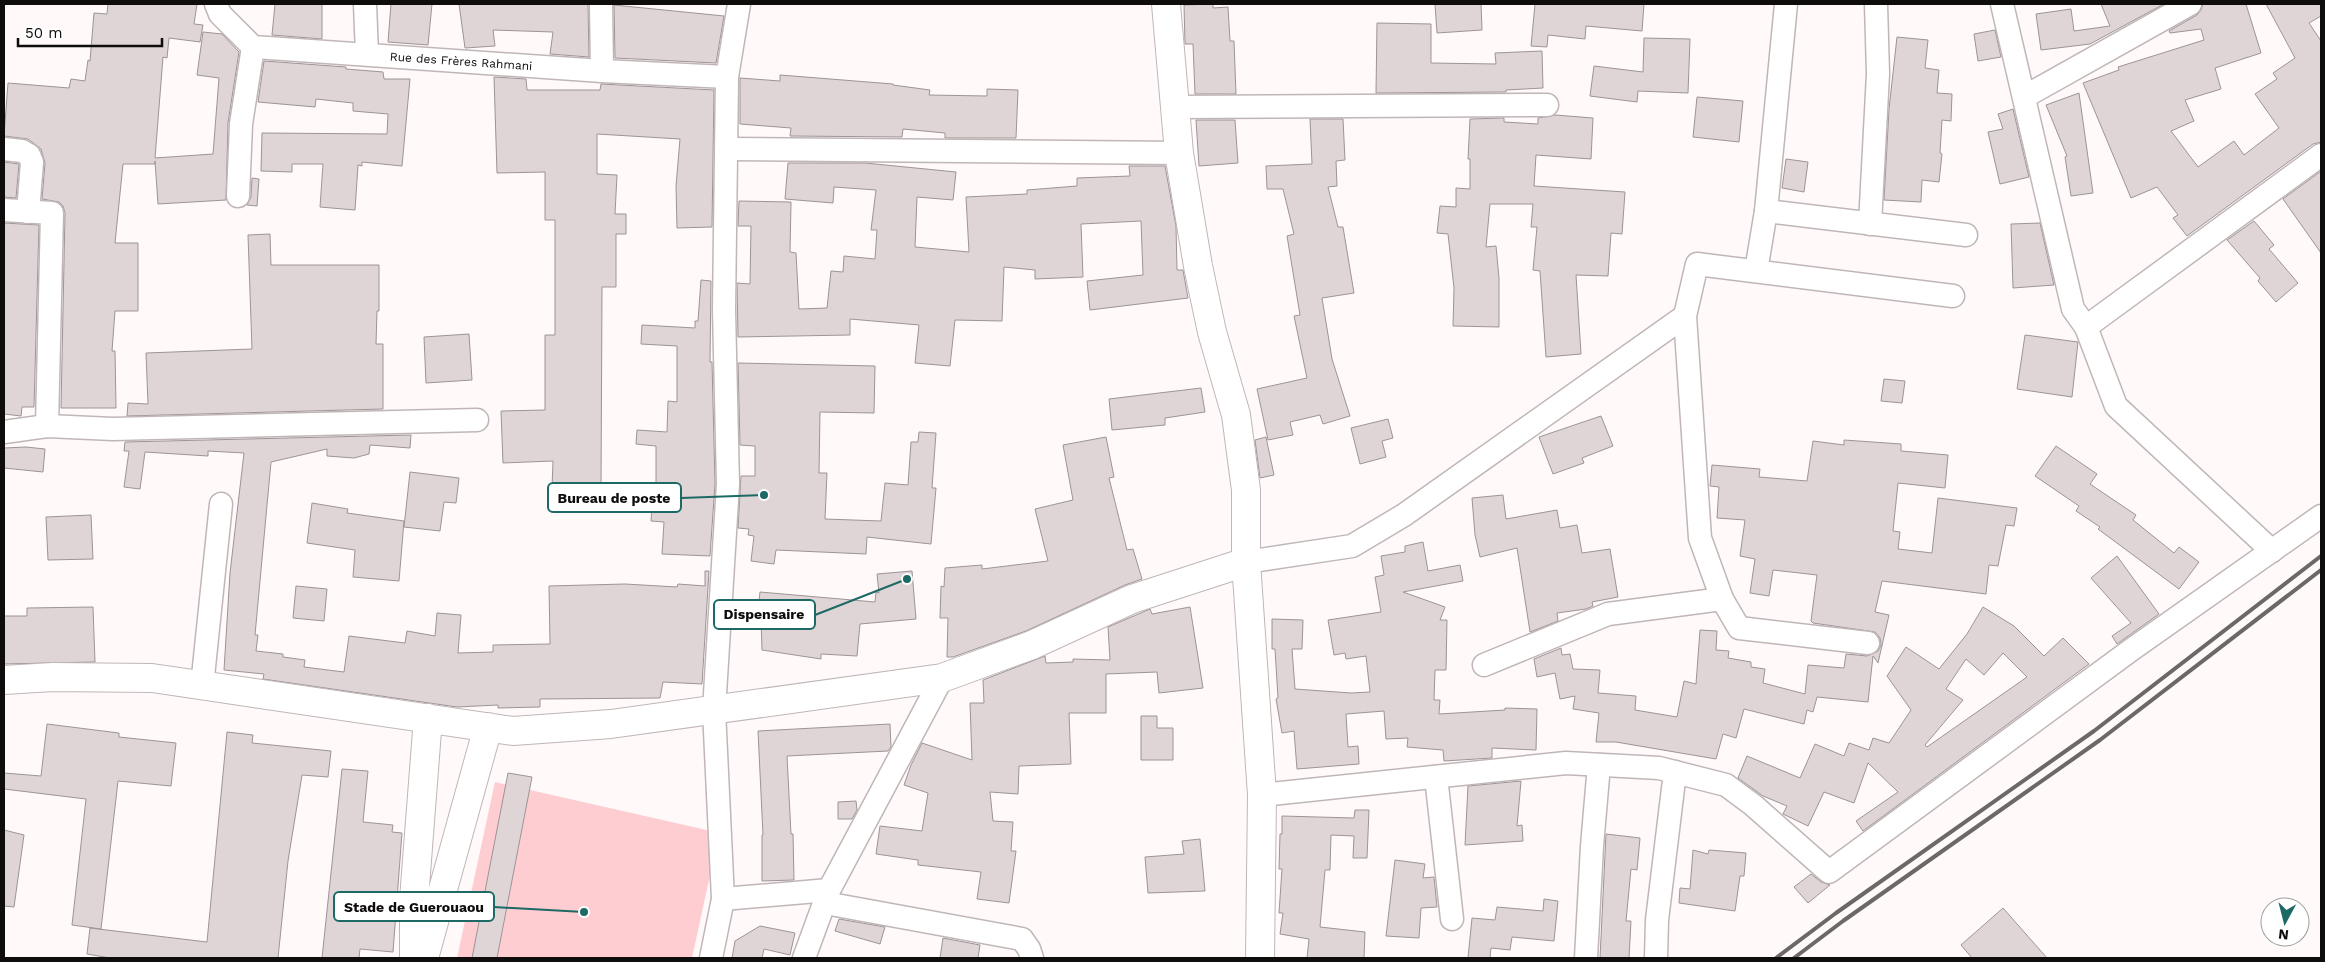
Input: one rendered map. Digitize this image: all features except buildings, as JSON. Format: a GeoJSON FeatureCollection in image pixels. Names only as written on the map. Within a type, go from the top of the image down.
{"type":"FeatureCollection","features":[{"type":"Feature","properties":{"kind":"main road"},"geometry":{"type":"LineString","coordinates":[[1166,4],[1179,152],[1198,266],[1212,332],[1236,415],[1246,490],[1246,562],[1262,795],[1260,958]]}},
{"type":"Feature","properties":{"kind":"main road"},"geometry":{"type":"LineString","coordinates":[[4,680],[53,677],[152,678],[513,731],[582,726],[714,710],[942,678],[1032,645],[1132,599],[1246,562]]}},
{"type":"Feature","properties":{"kind":"main road"},"geometry":{"type":"LineString","coordinates":[[414,958],[414,898],[428,718]]}},
{"type":"Feature","properties":{"kind":"main road"},"geometry":{"type":"LineString","coordinates":[[424,958],[488,727]]}},
{"type":"Feature","properties":{"kind":"street"},"geometry":{"type":"LineString","coordinates":[[216,4],[220,14],[253,46],[241,124],[238,196]]}},
{"type":"Feature","properties":{"kind":"street"},"geometry":{"type":"LineString","coordinates":[[365,4],[367,54]]}},
{"type":"Feature","properties":{"kind":"street"},"geometry":{"type":"LineString","coordinates":[[601,4],[602,71]]}},
{"type":"Feature","properties":{"kind":"street"},"geometry":{"type":"LineString","coordinates":[[711,958],[723,898],[714,710],[728,484],[724,310],[727,78],[738,4]]}},
{"type":"Feature","properties":{"kind":"street"},"geometry":{"type":"LineString","coordinates":[[1756,271],[1766,211],[1786,4]]}},
{"type":"Feature","properties":{"kind":"street"},"geometry":{"type":"LineString","coordinates":[[1870,224],[1878,74],[1876,4]]}},
{"type":"Feature","properties":{"kind":"street"},"geometry":{"type":"LineString","coordinates":[[2002,4],[2073,308],[2086,327],[2116,406],[2272,551]]}},
{"type":"Feature","properties":{"kind":"street"},"geometry":{"type":"LineString","coordinates":[[2024,97],[2190,4]]}},
{"type":"Feature","properties":{"kind":"street","name":"Rue des Frères Rahmani"},"geometry":{"type":"LineString","coordinates":[[253,46],[727,78]]}},
{"type":"Feature","properties":{"kind":"street"},"geometry":{"type":"LineString","coordinates":[[1175,107],[1547,105]]}},
{"type":"Feature","properties":{"kind":"street"},"geometry":{"type":"LineString","coordinates":[[4,149],[22,151],[29,155],[32,162],[28,212]]}},
{"type":"Feature","properties":{"kind":"street"},"geometry":{"type":"LineString","coordinates":[[726,149],[1179,152]]}},
{"type":"Feature","properties":{"kind":"street"},"geometry":{"type":"LineString","coordinates":[[2086,327],[2321,155]]}},
{"type":"Feature","properties":{"kind":"street"},"geometry":{"type":"LineString","coordinates":[[4,210],[52,213],[47,426]]}},
{"type":"Feature","properties":{"kind":"street"},"geometry":{"type":"LineString","coordinates":[[1766,211],[1966,235]]}},
{"type":"Feature","properties":{"kind":"street"},"geometry":{"type":"LineString","coordinates":[[1868,644],[1738,628],[1722,598],[1700,538],[1684,316],[1697,264],[1953,296]]}},
{"type":"Feature","properties":{"kind":"street"},"geometry":{"type":"LineString","coordinates":[[1246,562],[1352,546],[1404,514],[1684,316]]}},
{"type":"Feature","properties":{"kind":"street"},"geometry":{"type":"LineString","coordinates":[[4,432],[47,426],[112,429],[477,420]]}},
{"type":"Feature","properties":{"kind":"street"},"geometry":{"type":"LineString","coordinates":[[202,686],[222,504]]}},
{"type":"Feature","properties":{"kind":"street"},"geometry":{"type":"LineString","coordinates":[[1262,795],[1566,763],[1659,768],[1726,785],[1753,805],[1829,872],[2131,650],[2321,516]]}},
{"type":"Feature","properties":{"kind":"street"},"geometry":{"type":"LineString","coordinates":[[1484,665],[1608,614],[1722,598]]}},
{"type":"Feature","properties":{"kind":"street"},"geometry":{"type":"LineString","coordinates":[[804,958],[827,896],[942,678]]}},
{"type":"Feature","properties":{"kind":"street"},"geometry":{"type":"LineString","coordinates":[[1586,958],[1592,846],[1599,765]]}},
{"type":"Feature","properties":{"kind":"street"},"geometry":{"type":"LineString","coordinates":[[1656,958],[1656,920],[1676,772]]}},
{"type":"Feature","properties":{"kind":"street"},"geometry":{"type":"LineString","coordinates":[[1436,777],[1452,919]]}},
{"type":"Feature","properties":{"kind":"street"},"geometry":{"type":"LineString","coordinates":[[723,898],[827,896],[1022,939],[1029,949],[1032,958]]}},
{"type":"Feature","properties":{"kind":"shaded area"},"geometry":{"type":"Polygon","coordinates":[[[495,782],[711,831],[712,866],[692,958],[457,958],[495,782]]]}},
{"type":"Feature","properties":{"kind":"railway"},"geometry":{"type":"LineString","coordinates":[[1776,958],[1836,913],[2094,731],[2321,556]]}},
{"type":"Feature","properties":{"kind":"railway"},"geometry":{"type":"LineString","coordinates":[[1794,958],[1843,921],[2100,740],[2321,570]]}},
{"type":"Feature","properties":{"kind":"place","name":"Bureau de poste"},"geometry":{"type":"Point","coordinates":[764,495]}},
{"type":"Feature","properties":{"kind":"place","name":"Dispensaire"},"geometry":{"type":"Point","coordinates":[907,579]}},
{"type":"Feature","properties":{"kind":"place","name":"Stade de Guerouaou"},"geometry":{"type":"Point","coordinates":[584,912]}}]}
